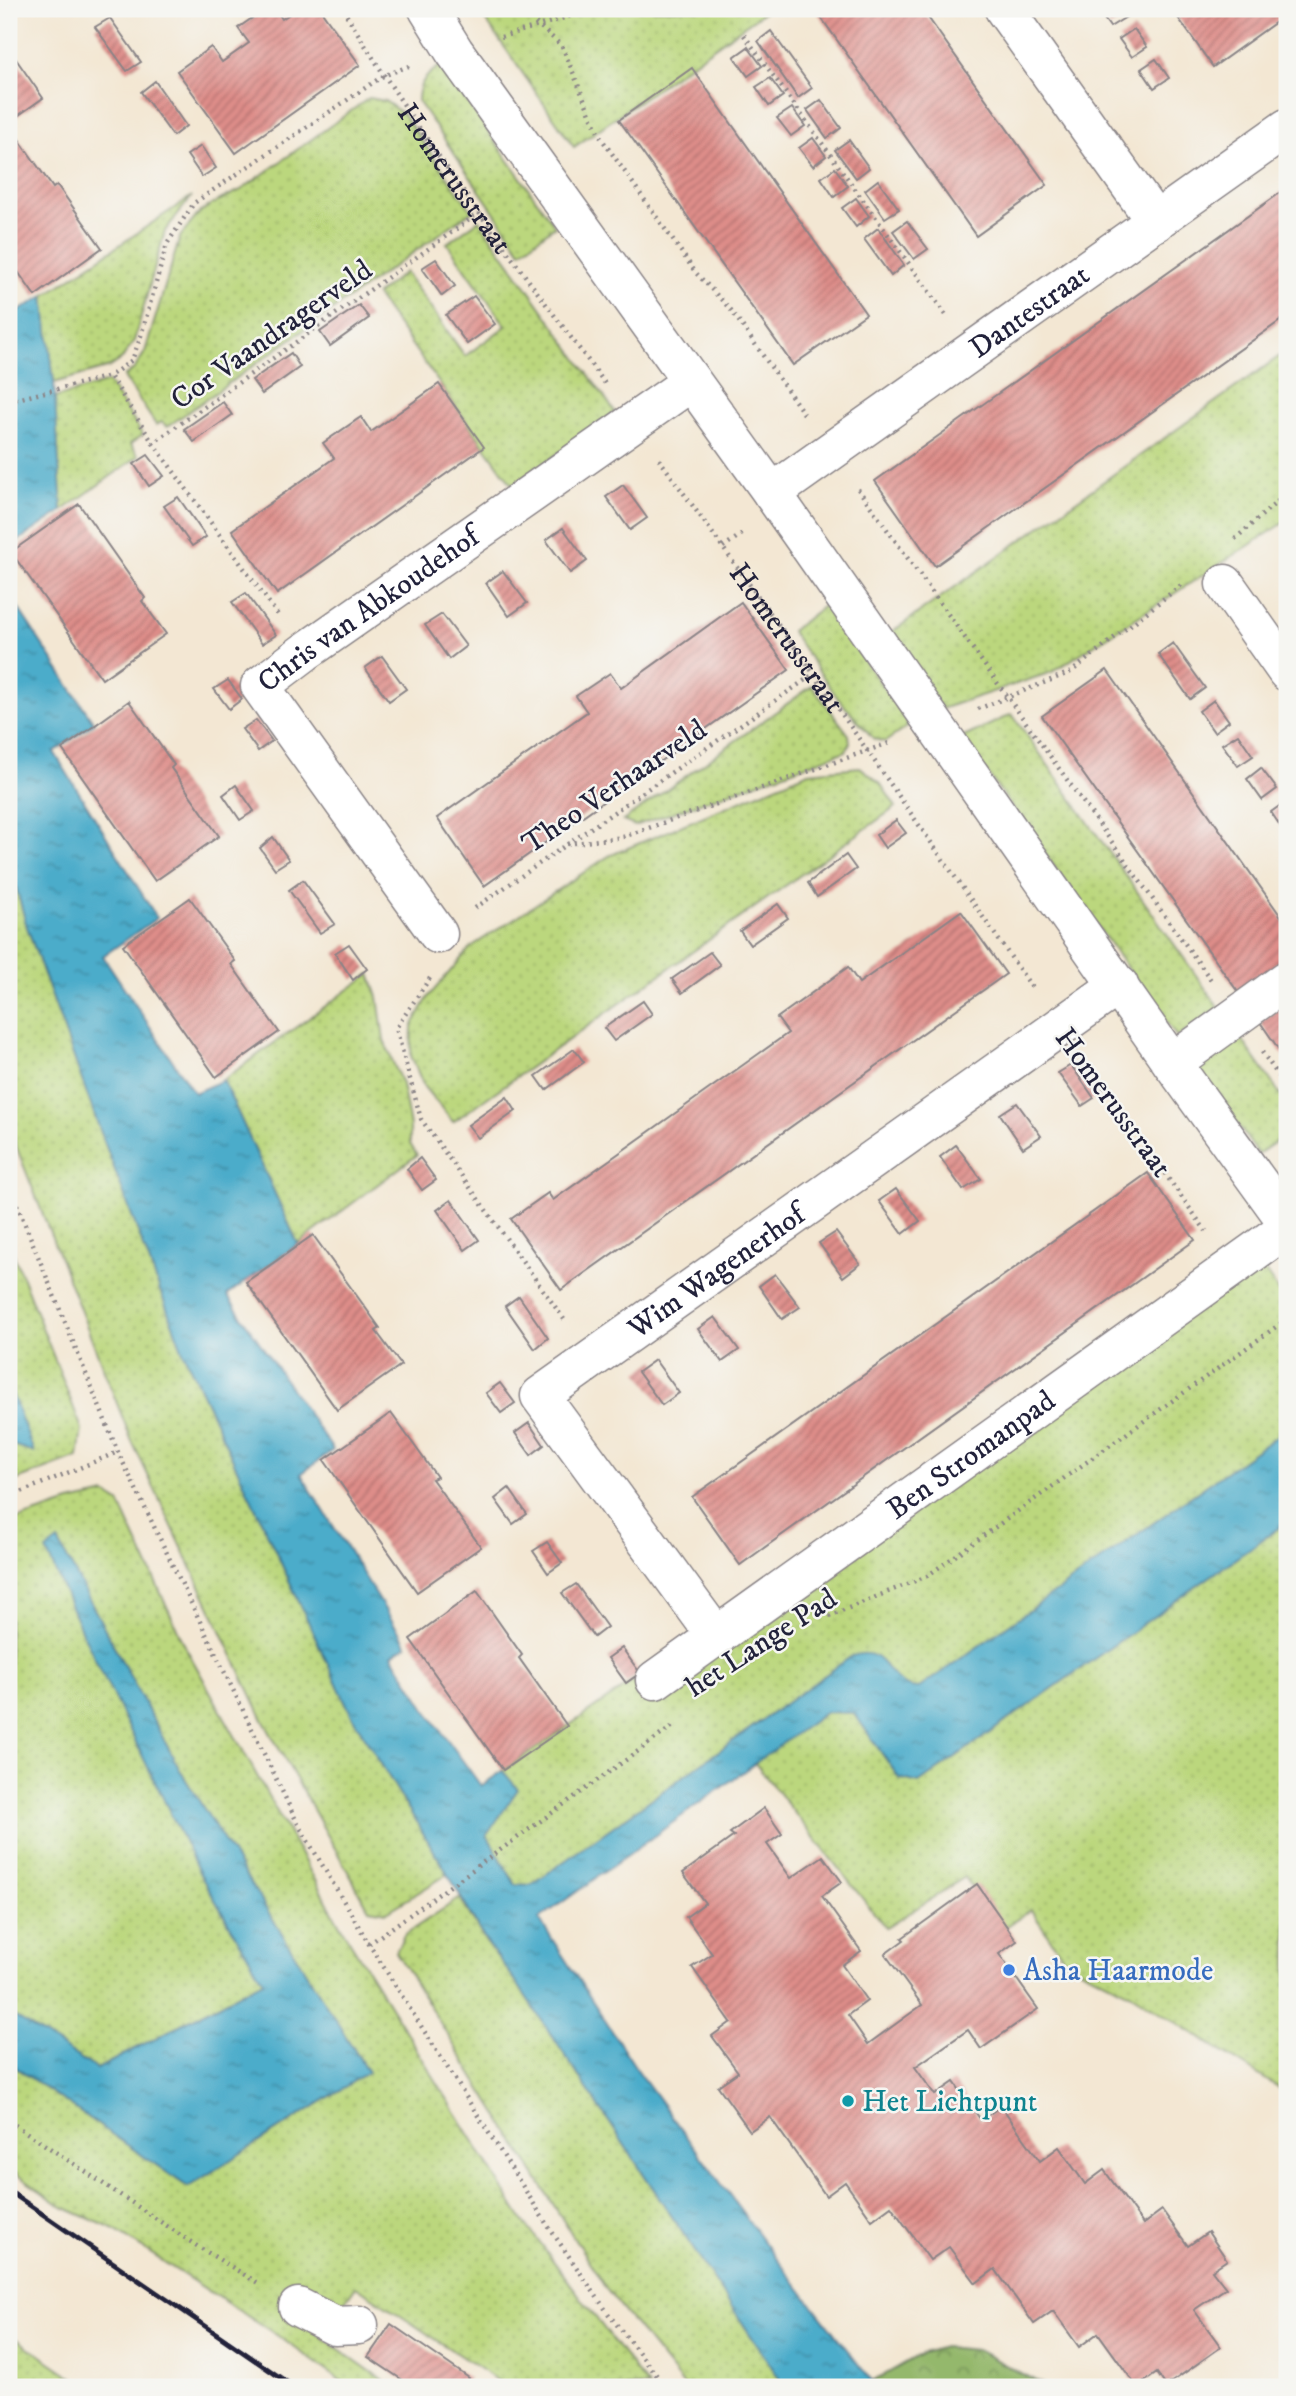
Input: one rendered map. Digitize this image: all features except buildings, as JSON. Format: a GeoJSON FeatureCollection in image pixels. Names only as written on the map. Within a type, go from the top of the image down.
{"type":"FeatureCollection","features":[{"type":"Feature","properties":{"kind":"street"},"geometry":{"type":"LineString","coordinates":[[428,9],[453,51],[772,493],[1172,1063],[1287,1222]]}},
{"type":"Feature","properties":{"kind":"street"},"geometry":{"type":"LineString","coordinates":[[1003,9],[1156,222]]}},
{"type":"Feature","properties":{"kind":"street","name":"Dantestraat"},"geometry":{"type":"LineString","coordinates":[[772,493],[1287,128]]}},
{"type":"Feature","properties":{"kind":"street","name":"Chris van Abkoudehof"},"geometry":{"type":"LineString","coordinates":[[438,934],[260,686],[691,382]]}},
{"type":"Feature","properties":{"kind":"street"},"geometry":{"type":"LineString","coordinates":[[1224,584],[1287,672]]}},
{"type":"Feature","properties":{"kind":"street"},"geometry":{"type":"LineString","coordinates":[[1172,1063],[1287,980]]}},
{"type":"Feature","properties":{"kind":"street","name":"Wim Wagenerhof"},"geometry":{"type":"LineString","coordinates":[[705,1621],[540,1395],[1119,985]]}},
{"type":"Feature","properties":{"kind":"street","name":"Ben Stromanpad"},"geometry":{"type":"LineString","coordinates":[[654,1680],[1287,1228]]}},
{"type":"Feature","properties":{"kind":"street"},"geometry":{"type":"LineString","coordinates":[[298,2307],[335,2326],[359,2325]]}},
{"type":"Feature","properties":{"kind":"path","name":"Homerusstraat"},"geometry":{"type":"LineString","coordinates":[[343,9],[383,76],[479,213],[814,674],[1059,1026],[1232,1268]]}},
{"type":"Feature","properties":{"kind":"path"},"geometry":{"type":"LineString","coordinates":[[520,9],[562,46],[599,135],[696,273],[731,310],[1287,1088]]}},
{"type":"Feature","properties":{"kind":"path","name":"Cor Vaandragerveld"},"geometry":{"type":"LineString","coordinates":[[479,213],[153,443],[110,376],[132,360],[167,244],[194,203],[383,76],[453,51],[578,15],[580,9]]}},
{"type":"Feature","properties":{"kind":"path"},"geometry":{"type":"LineString","coordinates":[[744,35],[973,351]]}},
{"type":"Feature","properties":{"kind":"path"},"geometry":{"type":"LineString","coordinates":[[9,401],[110,376]]}},
{"type":"Feature","properties":{"kind":"path"},"geometry":{"type":"LineString","coordinates":[[153,443],[305,652]]}},
{"type":"Feature","properties":{"kind":"path","name":"Theo Verhaarveld"},"geometry":{"type":"LineString","coordinates":[[438,934],[814,674]]}},
{"type":"Feature","properties":{"kind":"path"},"geometry":{"type":"LineString","coordinates":[[438,934],[441,961],[396,1028],[421,1119],[592,1359]]}},
{"type":"Feature","properties":{"kind":"path"},"geometry":{"type":"LineString","coordinates":[[9,1185],[118,1452],[298,1824],[369,1944],[546,2223],[610,2316],[666,2387]]}},
{"type":"Feature","properties":{"kind":"path","name":"het Lange Pad"},"geometry":{"type":"LineString","coordinates":[[826,1617],[927,1576],[1287,1319]]}},
{"type":"Feature","properties":{"kind":"path"},"geometry":{"type":"LineString","coordinates":[[9,1497],[118,1452]]}},
{"type":"Feature","properties":{"kind":"path","name":"het Lange Pad"},"geometry":{"type":"LineString","coordinates":[[369,1944],[683,1718]]}},
{"type":"Feature","properties":{"kind":"path"},"geometry":{"type":"LineString","coordinates":[[9,2121],[197,2246],[298,2307]]}},
{"type":"Feature","properties":{"kind":"green space"},"geometry":{"type":"Polygon","coordinates":[[[478,9],[768,9],[574,147],[478,9]]]}},
{"type":"Feature","properties":{"kind":"green space"},"geometry":{"type":"Polygon","coordinates":[[[441,65],[555,226],[521,251],[418,101],[424,80],[441,65]]]}},
{"type":"Feature","properties":{"kind":"green space"},"geometry":{"type":"Polygon","coordinates":[[[369,98],[385,101],[403,114],[472,211],[167,427],[162,422],[156,425],[124,377],[135,368],[145,352],[180,237],[200,212],[241,190],[369,98]]]}},
{"type":"Feature","properties":{"kind":"green space"},"geometry":{"type":"Polygon","coordinates":[[[192,196],[165,231],[134,341],[122,359],[110,367],[54,383],[44,296],[192,196]]]}},
{"type":"Feature","properties":{"kind":"green space"},"geometry":{"type":"Polygon","coordinates":[[[479,220],[615,412],[513,486],[376,295],[405,272],[465,356],[506,326],[447,243],[479,220]]]}},
{"type":"Feature","properties":{"kind":"green space"},"geometry":{"type":"Polygon","coordinates":[[[1287,351],[1287,521],[1052,672],[941,709],[889,634],[1287,351]]]}},
{"type":"Feature","properties":{"kind":"green space"},"geometry":{"type":"Polygon","coordinates":[[[108,382],[143,435],[130,444],[139,456],[62,511],[54,398],[108,382]]]}},
{"type":"Feature","properties":{"kind":"green space"},"geometry":{"type":"Polygon","coordinates":[[[825,605],[910,725],[885,742],[874,739],[839,700],[791,631],[825,605]]]}},
{"type":"Feature","properties":{"kind":"green space"},"geometry":{"type":"Polygon","coordinates":[[[812,686],[849,735],[850,743],[846,751],[635,826],[623,821],[812,686]]]}},
{"type":"Feature","properties":{"kind":"green space"},"geometry":{"type":"Polygon","coordinates":[[[1012,714],[1219,1008],[1177,1037],[962,738],[1012,714]]]}},
{"type":"Feature","properties":{"kind":"green space"},"geometry":{"type":"Polygon","coordinates":[[[860,767],[880,783],[896,807],[453,1122],[424,1087],[411,1056],[412,1026],[429,996],[471,947],[609,856],[809,772],[860,767]]]}},
{"type":"Feature","properties":{"kind":"green space"},"geometry":{"type":"Polygon","coordinates":[[[9,861],[27,927],[184,1354],[352,1716],[448,1874],[387,1912],[369,1909],[263,1720],[131,1439],[9,1128],[9,861]]]}},
{"type":"Feature","properties":{"kind":"green space"},"geometry":{"type":"Polygon","coordinates":[[[370,974],[378,997],[384,1040],[402,1084],[410,1126],[410,1144],[417,1155],[298,1244],[223,1080],[370,974]]]}},
{"type":"Feature","properties":{"kind":"green space"},"geometry":{"type":"Polygon","coordinates":[[[1241,1038],[1287,1104],[1287,1134],[1258,1154],[1198,1068],[1241,1038]]]}},
{"type":"Feature","properties":{"kind":"green space"},"geometry":{"type":"Polygon","coordinates":[[[9,1243],[82,1429],[78,1457],[9,1483],[9,1444],[33,1451],[9,1386],[9,1243]]]}},
{"type":"Feature","properties":{"kind":"green space"},"geometry":{"type":"Polygon","coordinates":[[[1262,1267],[1287,1303],[1287,1429],[919,1688],[898,1682],[884,1664],[852,1656],[531,1885],[515,1884],[487,1835],[481,1786],[641,1676],[1262,1267]]]}},
{"type":"Feature","properties":{"kind":"green space"},"geometry":{"type":"Polygon","coordinates":[[[106,1494],[119,1502],[186,1648],[341,1927],[521,2218],[648,2387],[507,2387],[356,2286],[336,2314],[292,2316],[393,2387],[350,2387],[278,2336],[113,2229],[63,2207],[9,2169],[9,2063],[188,2187],[368,2072],[181,1772],[58,1541],[201,1876],[263,1981],[97,2069],[9,2013],[9,1522],[70,1502],[106,1494]]]}},
{"type":"Feature","properties":{"kind":"green space"},"geometry":{"type":"Polygon","coordinates":[[[1287,1522],[1287,2093],[1130,1993],[1066,1962],[1031,1910],[1001,1930],[965,1877],[886,1928],[754,1762],[827,1712],[854,1713],[899,1778],[919,1783],[1287,1522]]]}},
{"type":"Feature","properties":{"kind":"green space"},"geometry":{"type":"Polygon","coordinates":[[[460,1898],[485,1941],[515,1980],[785,2387],[685,2387],[606,2289],[396,1952],[404,1935],[460,1898]]]}},
{"type":"Feature","properties":{"kind":"green space"},"geometry":{"type":"Polygon","coordinates":[[[9,2334],[87,2387],[9,2387],[9,2334]]]}},
{"type":"Feature","properties":{"kind":"green space"},"geometry":{"type":"Polygon","coordinates":[[[943,2347],[977,2350],[1047,2387],[876,2387],[872,2382],[923,2353],[943,2347]]]}},
{"type":"Feature","properties":{"kind":"water"},"geometry":{"type":"Polygon","coordinates":[[[44,296],[54,383],[62,511],[9,547],[9,307],[14,314],[44,296]]]}},
{"type":"Feature","properties":{"kind":"water"},"geometry":{"type":"Polygon","coordinates":[[[9,594],[94,723],[54,752],[157,918],[103,956],[194,1093],[223,1080],[298,1244],[227,1295],[333,1450],[301,1474],[407,1645],[392,1655],[431,1717],[481,1786],[503,1771],[518,1789],[487,1835],[515,1884],[531,1885],[852,1656],[873,1655],[898,1681],[919,1688],[1287,1429],[1287,1522],[919,1783],[899,1778],[854,1713],[826,1712],[539,1919],[636,2068],[773,2254],[876,2387],[785,2387],[515,1980],[485,1940],[352,1716],[184,1354],[27,927],[9,861],[9,594]]]}},
{"type":"Feature","properties":{"kind":"water"},"geometry":{"type":"Polygon","coordinates":[[[9,1386],[34,1452],[9,1444],[9,1386]]]}},
{"type":"Feature","properties":{"kind":"water"},"geometry":{"type":"Polygon","coordinates":[[[58,1541],[181,1772],[368,2072],[188,2187],[9,2063],[9,2013],[97,2069],[263,1981],[201,1876],[82,1632],[46,1550],[58,1541]]]}},
{"type":"Feature","properties":{"kind":"railway"},"geometry":{"type":"LineString","coordinates":[[9,2191],[294,2387]]}},
{"type":"Feature","properties":{"kind":"place","name":"Asha Haarmode"},"geometry":{"type":"Point","coordinates":[1009,1970]}},
{"type":"Feature","properties":{"kind":"place","name":"Het Lichtpunt"},"geometry":{"type":"Point","coordinates":[848,2101]}}]}
